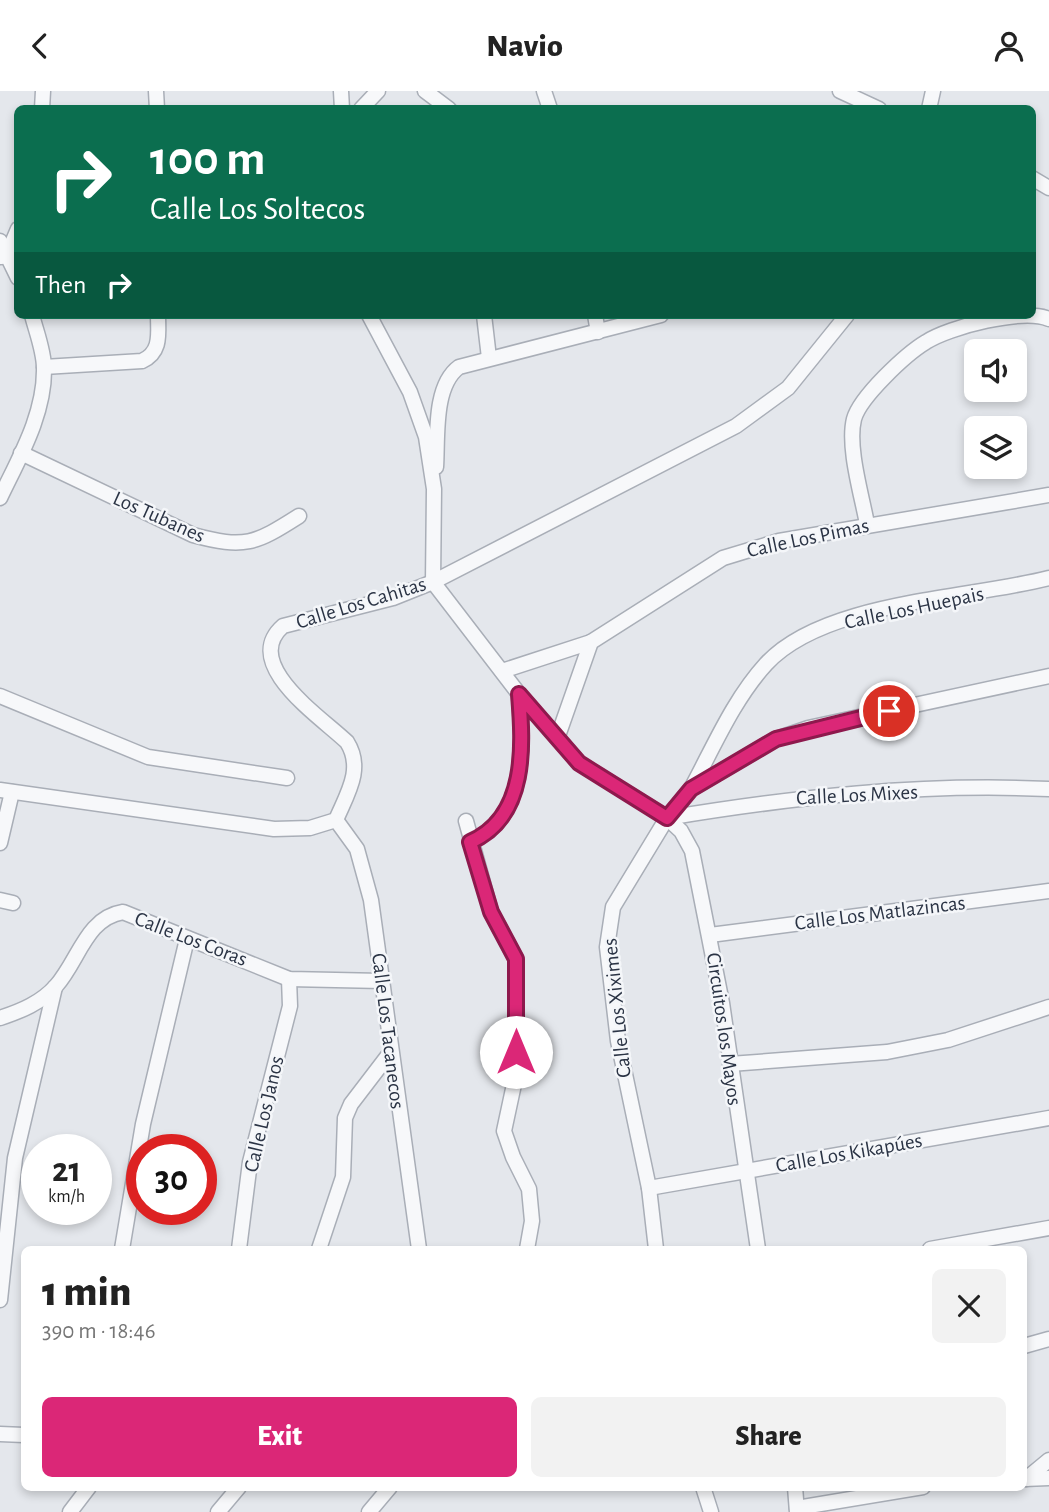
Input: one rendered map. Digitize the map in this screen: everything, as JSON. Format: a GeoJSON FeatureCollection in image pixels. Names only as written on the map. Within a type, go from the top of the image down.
{"type":"FeatureCollection","features":[{"type":"Feature","properties":{"kind":"street"},"geometry":{"type":"LineString","coordinates":[[365,105],[378,91]]}},
{"type":"Feature","properties":{"kind":"street"},"geometry":{"type":"LineString","coordinates":[[425,91],[444,105]]}},
{"type":"Feature","properties":{"kind":"street"},"geometry":{"type":"LineString","coordinates":[[840,91],[870,105]]}},
{"type":"Feature","properties":{"kind":"street"},"geometry":{"type":"LineString","coordinates":[[3,256],[14,236]]}},
{"type":"Feature","properties":{"kind":"street"},"geometry":{"type":"LineString","coordinates":[[0,241],[3,256],[14,272]]}},
{"type":"Feature","properties":{"kind":"street"},"geometry":{"type":"LineString","coordinates":[[0,498],[38,407],[44,367],[33,319]]}},
{"type":"Feature","properties":{"kind":"street"},"geometry":{"type":"LineString","coordinates":[[44,367],[142,361],[157,347],[158,319]]}},
{"type":"Feature","properties":{"kind":"street"},"geometry":{"type":"LineString","coordinates":[[371,319],[419,414],[426,437],[434,489]]}},
{"type":"Feature","properties":{"kind":"street"},"geometry":{"type":"LineString","coordinates":[[484,319],[489,358]]}},
{"type":"Feature","properties":{"kind":"street"},"geometry":{"type":"LineString","coordinates":[[596,319],[598,333]]}},
{"type":"Feature","properties":{"kind":"street"},"geometry":{"type":"LineString","coordinates":[[647,319],[459,367],[445,381],[434,489],[433,582],[519,694],[558,736],[569,752],[591,773],[667,818]]}},
{"type":"Feature","properties":{"kind":"street","name":"Calle Los Cahitas"},"geometry":{"type":"LineString","coordinates":[[336,820],[355,776],[353,751],[347,742],[281,681],[270,656],[275,633],[283,626],[393,598],[433,582],[736,426],[788,388],[844,319]]}},
{"type":"Feature","properties":{"kind":"street"},"geometry":{"type":"LineString","coordinates":[[867,524],[852,434],[854,419],[872,392],[926,341],[964,326],[1008,319]]}},
{"type":"Feature","properties":{"kind":"street","name":"Los Tubanes"},"geometry":{"type":"LineString","coordinates":[[21,453],[193,535],[213,540],[233,544],[249,543],[299,516]]}},
{"type":"Feature","properties":{"kind":"street","name":"Calle Los Pimas"},"geometry":{"type":"LineString","coordinates":[[502,671],[591,642],[723,558],[769,544],[867,524],[1049,495]]}},
{"type":"Feature","properties":{"kind":"street","name":"Calle Los Huepais"},"geometry":{"type":"LineString","coordinates":[[691,789],[743,693],[767,663],[809,634],[863,614],[1049,578]]}},
{"type":"Feature","properties":{"kind":"street"},"geometry":{"type":"LineString","coordinates":[[558,736],[591,642]]}},
{"type":"Feature","properties":{"kind":"street","name":"Calle Los Xiximes"},"geometry":{"type":"LineString","coordinates":[[656,1246],[649,1188],[620,1053],[607,947],[608,926],[613,907],[667,818],[691,789],[760,747],[792,733],[1049,676]]}},
{"type":"Feature","properties":{"kind":"street"},"geometry":{"type":"LineString","coordinates":[[470,842],[500,819],[514,796],[521,768],[519,694]]}},
{"type":"Feature","properties":{"kind":"street"},"geometry":{"type":"LineString","coordinates":[[0,696],[148,757],[287,778]]}},
{"type":"Feature","properties":{"kind":"street","name":"Calle Los Mixes"},"geometry":{"type":"LineString","coordinates":[[667,818],[775,800],[860,791],[1049,789]]}},
{"type":"Feature","properties":{"kind":"street"},"geometry":{"type":"LineString","coordinates":[[0,842],[6,791],[274,829],[310,828],[336,820]]}},
{"type":"Feature","properties":{"kind":"street","name":"Circuitos los Mayos"},"geometry":{"type":"LineString","coordinates":[[667,818],[681,831],[692,851],[710,935],[758,1246]]}},
{"type":"Feature","properties":{"kind":"street","name":"Calle Los Tacanecos"},"geometry":{"type":"LineString","coordinates":[[336,820],[357,849],[371,900],[419,1246]]}},
{"type":"Feature","properties":{"kind":"street"},"geometry":{"type":"LineString","coordinates":[[466,821],[491,912],[516,959],[516,1075],[504,1131],[529,1189],[532,1221],[528,1246]]}},
{"type":"Feature","properties":{"kind":"street","name":"Calle Los Matlazincas"},"geometry":{"type":"LineString","coordinates":[[710,935],[1049,891]]}},
{"type":"Feature","properties":{"kind":"street","name":"Calle Los Coras"},"geometry":{"type":"LineString","coordinates":[[0,1018],[22,1011],[55,987],[101,919],[123,912],[289,979],[382,981]]}},
{"type":"Feature","properties":{"kind":"street"},"geometry":{"type":"LineString","coordinates":[[123,1246],[143,1125],[187,939]]}},
{"type":"Feature","properties":{"kind":"street","name":"Calle Los Janos"},"geometry":{"type":"LineString","coordinates":[[239,1246],[250,1162],[290,1006],[289,979]]}},
{"type":"Feature","properties":{"kind":"street"},"geometry":{"type":"LineString","coordinates":[[0,1300],[15,1158],[55,987]]}},
{"type":"Feature","properties":{"kind":"street"},"geometry":{"type":"LineString","coordinates":[[730,1064],[887,1052],[948,1040],[1049,1007]]}},
{"type":"Feature","properties":{"kind":"street"},"geometry":{"type":"LineString","coordinates":[[320,1246],[343,1177],[345,1118],[351,1104],[390,1053]]}},
{"type":"Feature","properties":{"kind":"street","name":"Calle Los Kikapúes"},"geometry":{"type":"LineString","coordinates":[[649,1188],[1049,1118]]}},
{"type":"Feature","properties":{"kind":"street"},"geometry":{"type":"LineString","coordinates":[[948,1246],[1049,1229]]}},
{"type":"Feature","properties":{"kind":"street"},"geometry":{"type":"LineString","coordinates":[[1027,1345],[1049,1339]]}},
{"type":"Feature","properties":{"kind":"street"},"geometry":{"type":"LineString","coordinates":[[0,1434],[21,1435]]}},
{"type":"Feature","properties":{"kind":"street"},"geometry":{"type":"LineString","coordinates":[[1027,1477],[1049,1460]]}},
{"type":"Feature","properties":{"kind":"street"},"geometry":{"type":"LineString","coordinates":[[1027,1479],[1049,1478]]}},
{"type":"Feature","properties":{"kind":"street"},"geometry":{"type":"LineString","coordinates":[[70,1512],[86,1491]]}},
{"type":"Feature","properties":{"kind":"street"},"geometry":{"type":"LineString","coordinates":[[218,1512],[236,1491]]}},
{"type":"Feature","properties":{"kind":"street"},"geometry":{"type":"LineString","coordinates":[[369,1512],[387,1491]]}},
{"type":"Feature","properties":{"kind":"street"},"geometry":{"type":"LineString","coordinates":[[704,1491],[711,1512]]}},
{"type":"Feature","properties":{"kind":"street"},"geometry":{"type":"LineString","coordinates":[[795,1491],[797,1510],[901,1491]]}},
{"type":"Feature","properties":{"kind":"route"},"geometry":{"type":"LineString","coordinates":[[516,1052],[516,959],[491,912],[470,842],[500,819],[514,796],[521,768],[519,694],[579,763],[591,773],[667,818],[691,789],[776,739],[808,728],[889,711]]}}]}
